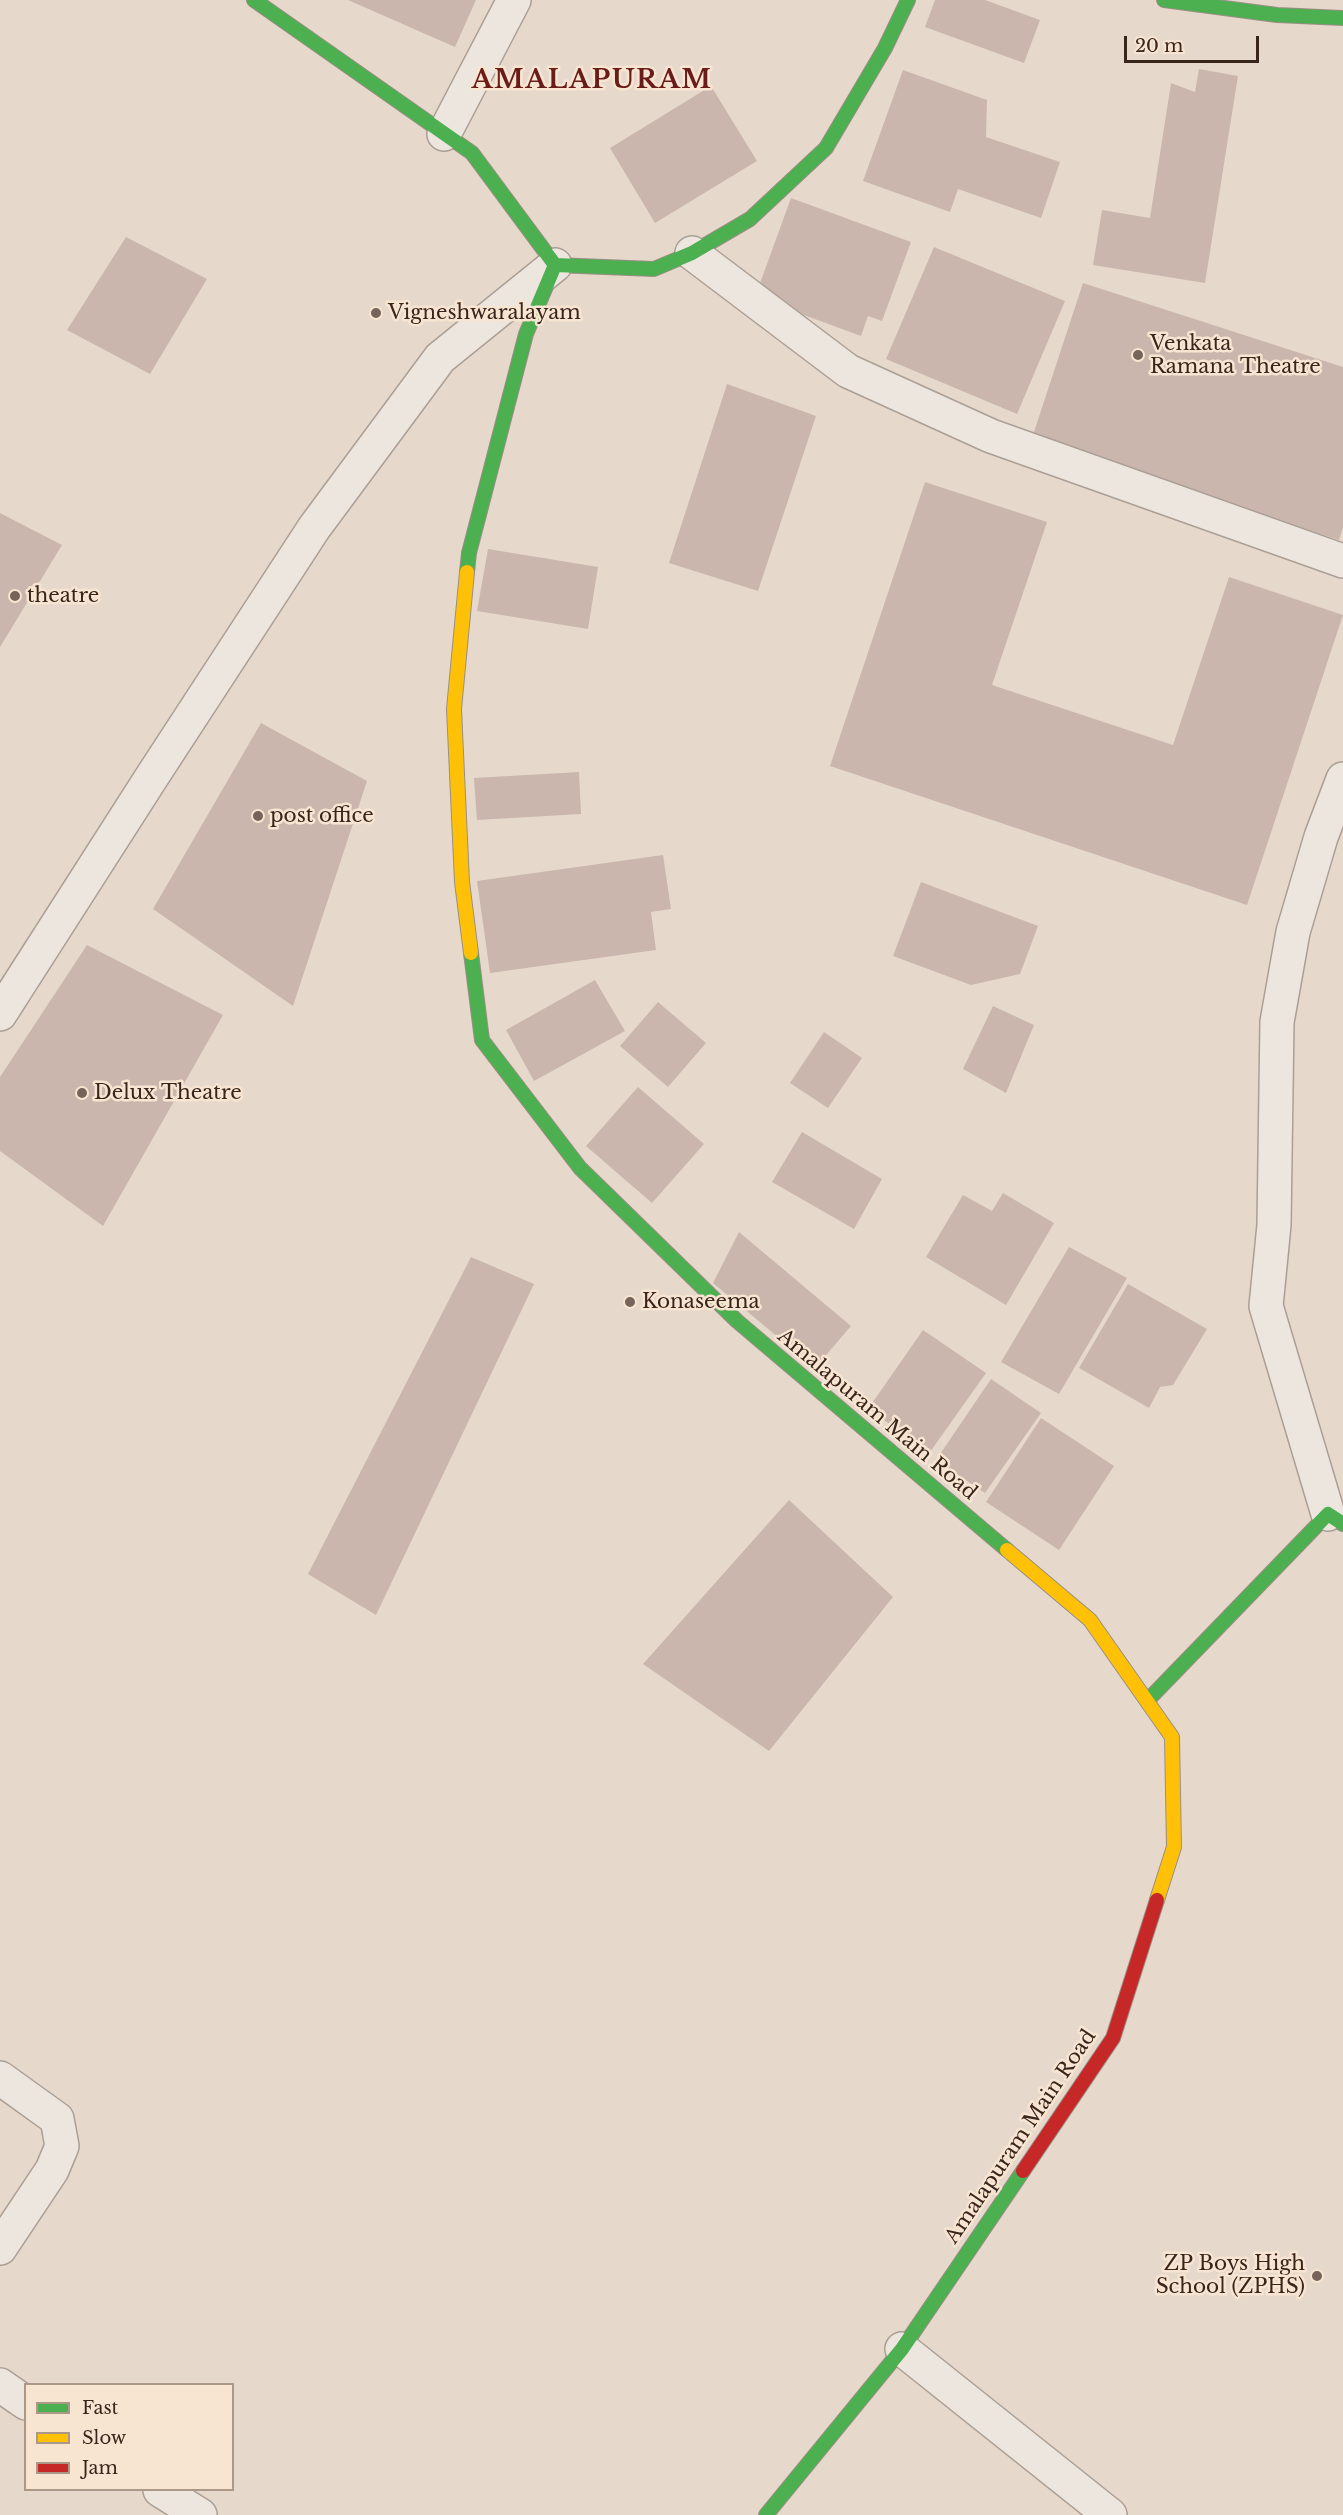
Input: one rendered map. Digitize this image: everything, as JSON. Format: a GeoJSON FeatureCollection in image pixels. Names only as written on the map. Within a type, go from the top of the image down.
{"type":"FeatureCollection","features":[{"type":"Feature","properties":{"kind":"main road"},"geometry":{"type":"LineString","coordinates":[[254,0],[472,153],[555,265],[654,269],[692,253],[750,219],[826,148],[885,48],[908,0]]}},
{"type":"Feature","properties":{"kind":"main road"},"geometry":{"type":"LineString","coordinates":[[1164,0],[1277,15],[1343,18]]}},
{"type":"Feature","properties":{"kind":"main road","name":"Amalapuram Main Road"},"geometry":{"type":"LineString","coordinates":[[555,265],[526,334],[469,553],[454,709],[462,882],[483,1040],[580,1168],[737,1321],[1090,1620],[1172,1737],[1174,1847],[1113,2037],[902,2349],[766,2515]]}},
{"type":"Feature","properties":{"kind":"main road"},"geometry":{"type":"LineString","coordinates":[[1148,1700],[1335,1519]]}},
{"type":"Feature","properties":{"kind":"street"},"geometry":{"type":"LineString","coordinates":[[444,134],[514,0]]}},
{"type":"Feature","properties":{"kind":"street"},"geometry":{"type":"LineString","coordinates":[[692,253],[848,371],[991,436],[1343,561]]}},
{"type":"Feature","properties":{"kind":"street"},"geometry":{"type":"LineString","coordinates":[[0,1014],[314,528],[440,357],[555,265]]}},
{"type":"Feature","properties":{"kind":"street"},"geometry":{"type":"LineString","coordinates":[[1335,1519],[1266,1306],[1274,1225],[1277,1022],[1293,933],[1322,837],[1343,779]]}},
{"type":"Feature","properties":{"kind":"street"},"geometry":{"type":"LineString","coordinates":[[1335,1519],[1343,1480]]}},
{"type":"Feature","properties":{"kind":"street"},"geometry":{"type":"LineString","coordinates":[[0,2078],[57,2119],[62,2146],[52,2170],[0,2248]]}},
{"type":"Feature","properties":{"kind":"street"},"geometry":{"type":"LineString","coordinates":[[902,2349],[1110,2515]]}},
{"type":"Feature","properties":{"kind":"street"},"geometry":{"type":"LineString","coordinates":[[0,2385],[24,2402]]}},
{"type":"Feature","properties":{"kind":"street"},"geometry":{"type":"LineString","coordinates":[[162,2491],[200,2515]]}},
{"type":"Feature","properties":{"kind":"building"},"geometry":{"type":"Polygon","coordinates":[[[348,0],[476,0],[455,47],[348,0]]]}},
{"type":"Feature","properties":{"kind":"building"},"geometry":{"type":"Polygon","coordinates":[[[935,0],[985,0],[1040,20],[1024,63],[925,27],[935,0]]]}},
{"type":"Feature","properties":{"kind":"building"},"geometry":{"type":"Polygon","coordinates":[[[1199,69],[1238,76],[1205,283],[1093,265],[1102,210],[1150,218],[1171,83],[1195,92],[1199,69]]]}},
{"type":"Feature","properties":{"kind":"building"},"geometry":{"type":"Polygon","coordinates":[[[903,70],[987,100],[986,137],[1060,162],[1041,218],[958,189],[950,212],[863,181],[903,70]]]}},
{"type":"Feature","properties":{"kind":"building"},"geometry":{"type":"Polygon","coordinates":[[[711,86],[757,161],[655,223],[610,148],[711,86]]]}},
{"type":"Feature","properties":{"kind":"building"},"geometry":{"type":"Polygon","coordinates":[[[791,198],[911,242],[882,321],[868,316],[861,336],[755,297],[791,198]]]}},
{"type":"Feature","properties":{"kind":"building"},"geometry":{"type":"Polygon","coordinates":[[[126,237],[207,279],[150,374],[67,330],[126,237]]]}},
{"type":"Feature","properties":{"kind":"building"},"geometry":{"type":"Polygon","coordinates":[[[934,247],[1065,301],[1017,414],[886,359],[934,247]]]}},
{"type":"Feature","properties":{"kind":"building"},"geometry":{"type":"Polygon","coordinates":[[[1083,283],[1343,367],[1343,527],[1339,540],[1031,441],[1083,283]]]}},
{"type":"Feature","properties":{"kind":"building"},"geometry":{"type":"Polygon","coordinates":[[[727,384],[816,416],[758,591],[669,563],[727,384]]]}},
{"type":"Feature","properties":{"kind":"building"},"geometry":{"type":"Polygon","coordinates":[[[925,482],[1047,522],[992,685],[1173,745],[1229,577],[1343,615],[1247,905],[830,766],[925,482]]]}},
{"type":"Feature","properties":{"kind":"building","name":"theatre"},"geometry":{"type":"Polygon","coordinates":[[[0,513],[62,545],[0,647],[0,513]]]}},
{"type":"Feature","properties":{"kind":"building"},"geometry":{"type":"Polygon","coordinates":[[[488,549],[598,567],[588,629],[477,611],[488,549]]]}},
{"type":"Feature","properties":{"kind":"building"},"geometry":{"type":"Polygon","coordinates":[[[261,723],[367,781],[293,1006],[153,909],[261,723]]]}},
{"type":"Feature","properties":{"kind":"building"},"geometry":{"type":"Polygon","coordinates":[[[579,772],[581,814],[477,820],[474,778],[579,772]]]}},
{"type":"Feature","properties":{"kind":"building"},"geometry":{"type":"Polygon","coordinates":[[[663,855],[671,909],[651,912],[656,950],[490,973],[477,881],[663,855]]]}},
{"type":"Feature","properties":{"kind":"building"},"geometry":{"type":"Polygon","coordinates":[[[921,882],[1038,926],[1020,974],[971,985],[893,956],[921,882]]]}},
{"type":"Feature","properties":{"kind":"building"},"geometry":{"type":"Polygon","coordinates":[[[87,945],[223,1015],[103,1226],[0,1151],[0,1077],[87,945]]]}},
{"type":"Feature","properties":{"kind":"building"},"geometry":{"type":"Polygon","coordinates":[[[595,980],[625,1031],[534,1081],[506,1030],[595,980]]]}},
{"type":"Feature","properties":{"kind":"building"},"geometry":{"type":"Polygon","coordinates":[[[658,1002],[706,1043],[668,1087],[620,1046],[658,1002]]]}},
{"type":"Feature","properties":{"kind":"building"},"geometry":{"type":"Polygon","coordinates":[[[993,1006],[1034,1025],[1006,1093],[963,1069],[993,1006]]]}},
{"type":"Feature","properties":{"kind":"building"},"geometry":{"type":"Polygon","coordinates":[[[824,1032],[862,1058],[828,1108],[790,1083],[824,1032]]]}},
{"type":"Feature","properties":{"kind":"building"},"geometry":{"type":"Polygon","coordinates":[[[638,1087],[704,1144],[652,1203],[586,1146],[638,1087]]]}},
{"type":"Feature","properties":{"kind":"building"},"geometry":{"type":"Polygon","coordinates":[[[802,1132],[882,1179],[854,1229],[772,1182],[802,1132]]]}},
{"type":"Feature","properties":{"kind":"building"},"geometry":{"type":"Polygon","coordinates":[[[1003,1193],[1054,1223],[1006,1305],[926,1257],[963,1195],[992,1211],[1003,1193]]]}},
{"type":"Feature","properties":{"kind":"building"},"geometry":{"type":"Polygon","coordinates":[[[739,1232],[851,1326],[815,1368],[713,1283],[739,1232]]]}},
{"type":"Feature","properties":{"kind":"building"},"geometry":{"type":"Polygon","coordinates":[[[1069,1247],[1127,1278],[1059,1394],[1001,1362],[1069,1247]]]}},
{"type":"Feature","properties":{"kind":"building"},"geometry":{"type":"Polygon","coordinates":[[[471,1257],[534,1284],[376,1615],[308,1574],[471,1257]]]}},
{"type":"Feature","properties":{"kind":"building"},"geometry":{"type":"Polygon","coordinates":[[[1128,1284],[1207,1329],[1173,1385],[1160,1387],[1149,1408],[1079,1368],[1128,1284]]]}},
{"type":"Feature","properties":{"kind":"building"},"geometry":{"type":"Polygon","coordinates":[[[923,1330],[986,1373],[930,1452],[868,1409],[923,1330]]]}},
{"type":"Feature","properties":{"kind":"building"},"geometry":{"type":"Polygon","coordinates":[[[991,1379],[1041,1413],[985,1493],[936,1460],[991,1379]]]}},
{"type":"Feature","properties":{"kind":"building"},"geometry":{"type":"Polygon","coordinates":[[[1041,1418],[1114,1466],[1059,1550],[986,1502],[1041,1418]]]}},
{"type":"Feature","properties":{"kind":"building"},"geometry":{"type":"Polygon","coordinates":[[[789,1500],[893,1597],[769,1751],[643,1664],[789,1500]]]}},
{"type":"Feature","properties":{"kind":"traffic: fast"},"geometry":{"type":"LineString","coordinates":[[254,0],[472,153],[555,265],[526,334],[469,553],[467,572]]}},
{"type":"Feature","properties":{"kind":"traffic: fast"},"geometry":{"type":"LineString","coordinates":[[555,265],[654,269],[692,253],[750,219],[826,148],[885,48],[908,0]]}},
{"type":"Feature","properties":{"kind":"traffic: fast"},"geometry":{"type":"LineString","coordinates":[[1164,0],[1277,15],[1343,18]]}},
{"type":"Feature","properties":{"kind":"traffic: fast"},"geometry":{"type":"LineString","coordinates":[[471,953],[482,1040],[580,1168],[737,1321],[1007,1550]]}},
{"type":"Feature","properties":{"kind":"traffic: fast"},"geometry":{"type":"LineString","coordinates":[[1148,1700],[1328,1514],[1343,1524]]}},
{"type":"Feature","properties":{"kind":"traffic: fast"},"geometry":{"type":"LineString","coordinates":[[766,2515],[902,2349],[1023,2171]]}},
{"type":"Feature","properties":{"kind":"traffic: slow"},"geometry":{"type":"LineString","coordinates":[[467,572],[454,709],[462,882],[471,953]]}},
{"type":"Feature","properties":{"kind":"traffic: slow"},"geometry":{"type":"LineString","coordinates":[[1007,1550],[1090,1620],[1172,1737],[1174,1847],[1157,1900]]}},
{"type":"Feature","properties":{"kind":"traffic: jam"},"geometry":{"type":"LineString","coordinates":[[1023,2171],[1113,2038],[1157,1900]]}},
{"type":"Feature","properties":{"kind":"place","name":"Vigneshwaralayam"},"geometry":{"type":"Point","coordinates":[376,313]}},
{"type":"Feature","properties":{"kind":"place","name":"Venkata Ramana Theatre"},"geometry":{"type":"Point","coordinates":[1138,355]}},
{"type":"Feature","properties":{"kind":"place","name":"theatre"},"geometry":{"type":"Point","coordinates":[15,596]}},
{"type":"Feature","properties":{"kind":"place","name":"post office"},"geometry":{"type":"Point","coordinates":[258,816]}},
{"type":"Feature","properties":{"kind":"place","name":"Delux Theatre"},"geometry":{"type":"Point","coordinates":[82,1093]}},
{"type":"Feature","properties":{"kind":"place","name":"Konaseema"},"geometry":{"type":"Point","coordinates":[630,1302]}},
{"type":"Feature","properties":{"kind":"place","name":"ZP Boys High School (ZPHS)"},"geometry":{"type":"Point","coordinates":[1317,2276]}},
{"type":"Feature","properties":{"kind":"district","name":"AMALAPURAM"},"geometry":{"type":"Point","coordinates":[592,81]}}]}
